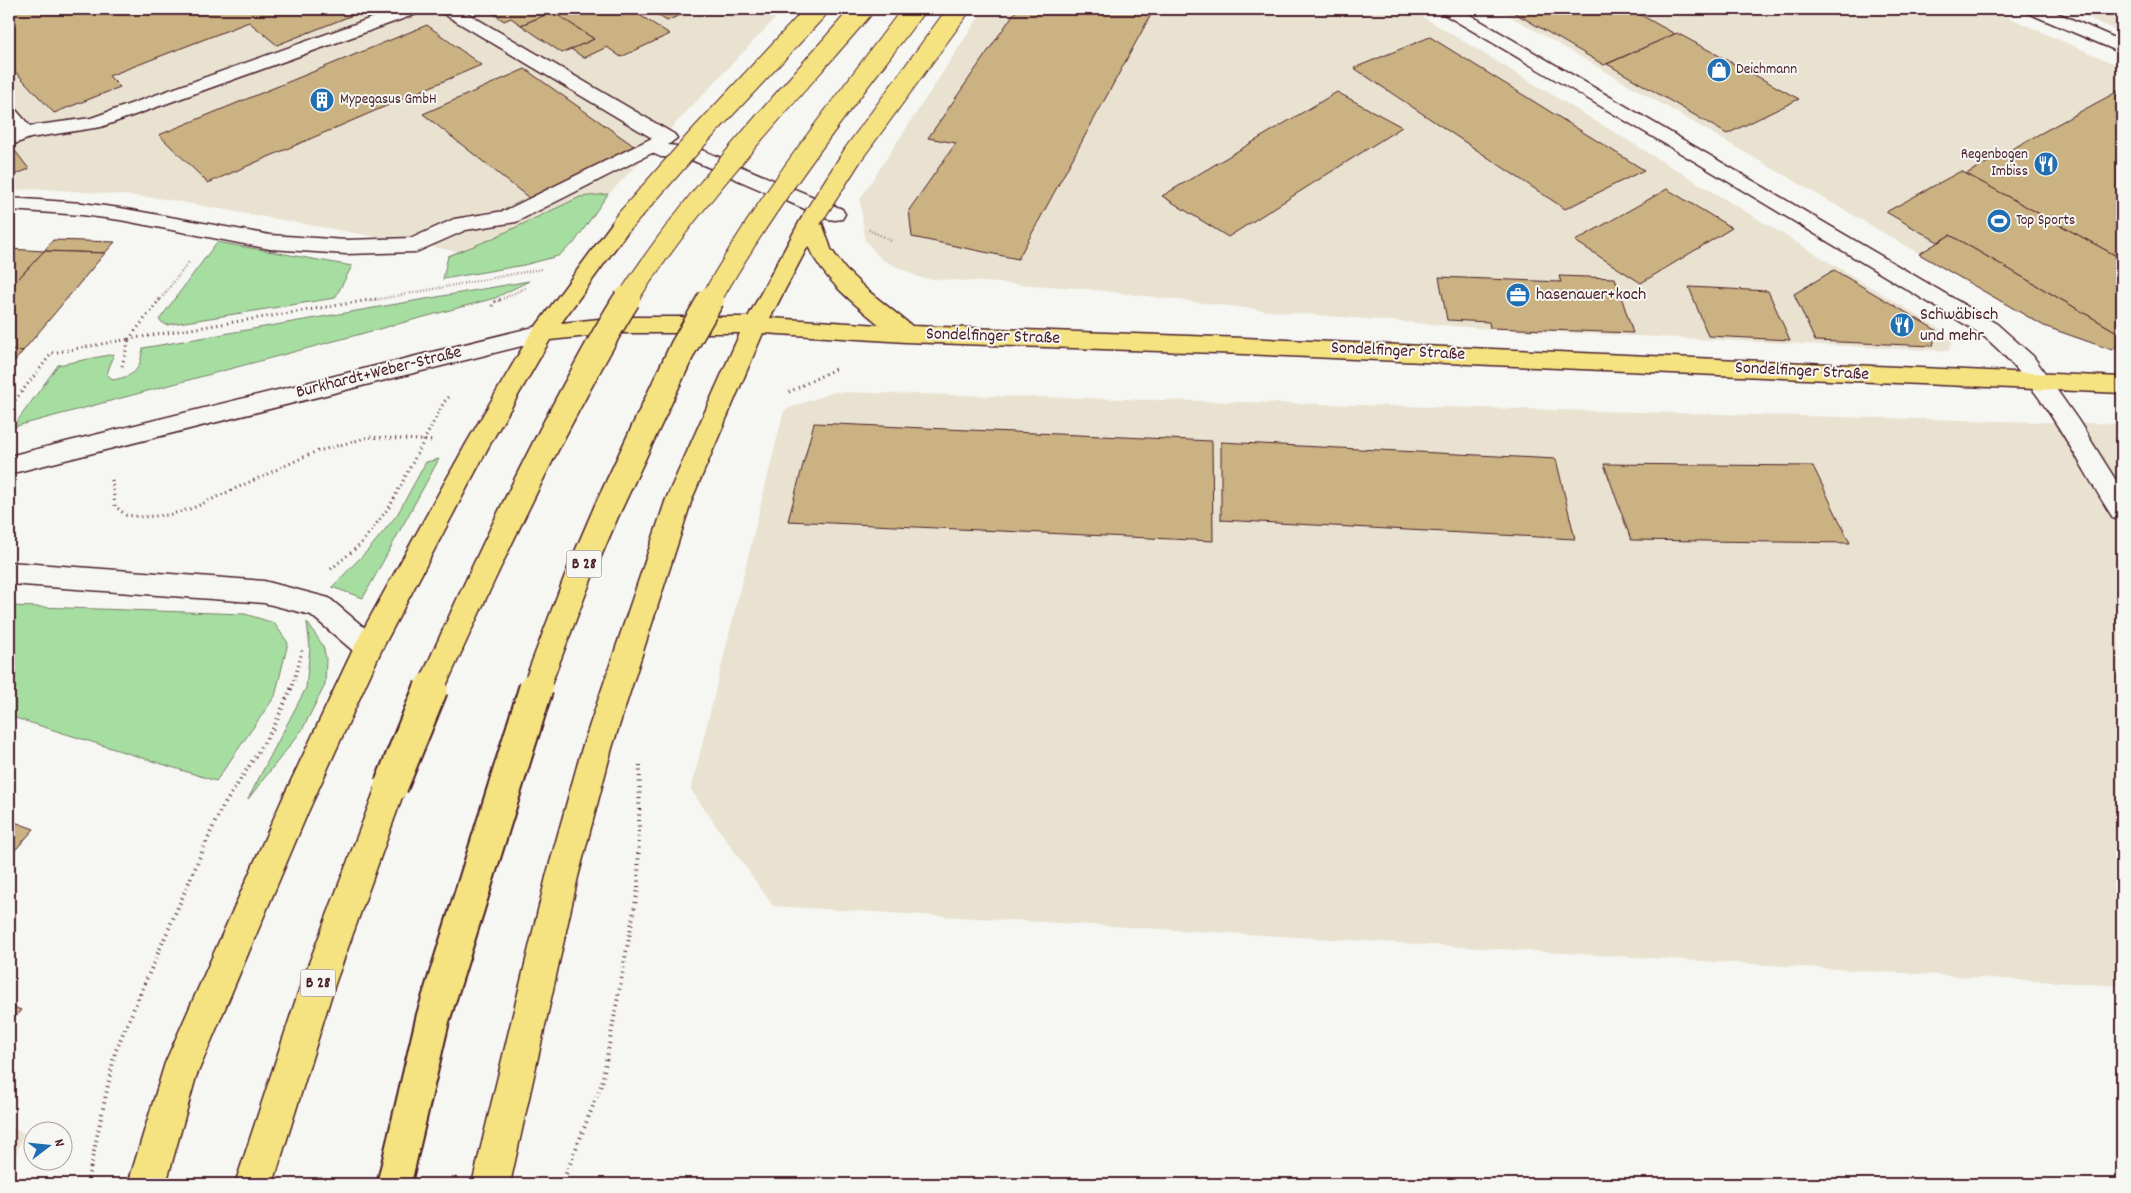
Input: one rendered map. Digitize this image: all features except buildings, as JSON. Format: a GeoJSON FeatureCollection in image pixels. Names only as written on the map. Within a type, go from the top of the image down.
{"type":"FeatureCollection","features":[{"type":"Feature","properties":{"kind":"main road"},"geometry":{"type":"LineString","coordinates":[[147,1184],[178,1076],[292,812],[368,647],[478,444],[542,334],[622,224],[697,139],[818,9]]}},
{"type":"Feature","properties":{"kind":"main road","name":"B 28"},"geometry":{"type":"LineString","coordinates":[[254,1184],[311,1003],[381,812],[459,624],[530,475],[609,328],[647,268],[718,175],[864,9]]}},
{"type":"Feature","properties":{"kind":"main road","name":"B 28"},"geometry":{"type":"LineString","coordinates":[[394,1184],[433,1018],[535,691],[579,575],[610,503],[683,348],[734,258],[770,203],[914,9]]}},
{"type":"Feature","properties":{"kind":"main road"},"geometry":{"type":"LineString","coordinates":[[491,1184],[562,877],[597,748],[679,499],[755,325],[812,218],[854,153],[959,9]]}},
{"type":"Feature","properties":{"kind":"main road"},"geometry":{"type":"LineString","coordinates":[[812,218],[819,248],[835,271],[906,334]]}},
{"type":"Feature","properties":{"kind":"main road","name":"Burkhardt+Weber-Straße"},"geometry":{"type":"LineString","coordinates":[[542,334],[618,325],[755,325]]}},
{"type":"Feature","properties":{"kind":"main road","name":"Sondelfinger Straße"},"geometry":{"type":"LineString","coordinates":[[755,325],[906,334],[1299,348],[2041,383],[2122,385]]}},
{"type":"Feature","properties":{"kind":"street"},"geometry":{"type":"LineString","coordinates":[[9,114],[17,136],[94,123],[413,9]]}},
{"type":"Feature","properties":{"kind":"street"},"geometry":{"type":"LineString","coordinates":[[9,204],[82,209],[120,214],[213,233],[270,242],[346,246],[416,245],[461,224],[509,217],[667,138],[448,9]]}},
{"type":"Feature","properties":{"kind":"street"},"geometry":{"type":"LineString","coordinates":[[1448,9],[1693,152],[1989,329],[2021,355],[2041,383],[2122,511]]}},
{"type":"Feature","properties":{"kind":"street"},"geometry":{"type":"LineString","coordinates":[[2034,9],[2122,48]]}},
{"type":"Feature","properties":{"kind":"street"},"geometry":{"type":"LineString","coordinates":[[642,150],[690,152],[835,214]]}},
{"type":"Feature","properties":{"kind":"street","name":"Burkhardt+Weber-Straße"},"geometry":{"type":"LineString","coordinates":[[9,465],[542,334]]}},
{"type":"Feature","properties":{"kind":"street"},"geometry":{"type":"LineString","coordinates":[[9,573],[264,592],[319,606],[368,647]]}},
{"type":"Feature","properties":{"kind":"path"},"geometry":{"type":"LineString","coordinates":[[122,366],[129,339],[213,233]]}},
{"type":"Feature","properties":{"kind":"path"},"geometry":{"type":"LineString","coordinates":[[9,408],[52,353],[367,301],[550,268]]}},
{"type":"Feature","properties":{"kind":"path"},"geometry":{"type":"LineString","coordinates":[[492,306],[494,302],[509,297],[534,283]]}},
{"type":"Feature","properties":{"kind":"path"},"geometry":{"type":"LineString","coordinates":[[424,440],[444,402]]}},
{"type":"Feature","properties":{"kind":"path"},"geometry":{"type":"LineString","coordinates":[[112,480],[115,506],[126,515],[143,517],[168,515],[193,508],[315,452],[369,437],[439,441]]}},
{"type":"Feature","properties":{"kind":"path"},"geometry":{"type":"LineString","coordinates":[[562,1184],[602,1083],[637,899],[641,755]]}},
{"type":"Feature","properties":{"kind":"path"},"geometry":{"type":"LineString","coordinates":[[87,1184],[115,1052],[219,813]]}},
{"type":"Feature","properties":{"kind":"shaded area"},"geometry":{"type":"Polygon","coordinates":[[[9,9],[784,9],[590,214],[505,260],[158,198],[47,189],[9,190],[9,9]]]}},
{"type":"Feature","properties":{"kind":"shaded area"},"geometry":{"type":"Polygon","coordinates":[[[984,9],[1410,9],[1940,329],[1953,342],[1948,351],[1490,329],[1279,312],[1078,288],[920,278],[881,259],[865,240],[860,199],[984,9]]]}},
{"type":"Feature","properties":{"kind":"shaded area"},"geometry":{"type":"Polygon","coordinates":[[[1498,9],[1989,9],[2122,67],[2122,353],[2044,326],[1498,9]]]}},
{"type":"Feature","properties":{"kind":"shaded area"},"geometry":{"type":"Polygon","coordinates":[[[2069,9],[2122,9],[2122,33],[2069,9]]]}},
{"type":"Feature","properties":{"kind":"shaded area"},"geometry":{"type":"Polygon","coordinates":[[[834,392],[2122,424],[2122,986],[773,906],[691,790],[784,410],[834,392]]]}},
{"type":"Feature","properties":{"kind":"shaded area"},"geometry":{"type":"Polygon","coordinates":[[[9,1127],[22,1132],[22,1138],[9,1172],[9,1127]]]}},
{"type":"Feature","properties":{"kind":"green space"},"geometry":{"type":"Polygon","coordinates":[[[608,194],[574,243],[558,256],[524,265],[443,279],[448,256],[489,240],[580,197],[608,194]]]}},
{"type":"Feature","properties":{"kind":"green space"},"geometry":{"type":"Polygon","coordinates":[[[217,242],[352,266],[335,298],[166,325],[159,320],[217,242]]]}},
{"type":"Feature","properties":{"kind":"green space"},"geometry":{"type":"Polygon","coordinates":[[[529,281],[495,298],[13,427],[58,365],[114,354],[107,374],[113,380],[132,374],[135,371],[140,362],[143,348],[529,281]]]}},
{"type":"Feature","properties":{"kind":"green space"},"geometry":{"type":"Polygon","coordinates":[[[439,459],[363,598],[332,587],[370,548],[397,515],[426,462],[439,459]]]}},
{"type":"Feature","properties":{"kind":"green space"},"geometry":{"type":"Polygon","coordinates":[[[9,606],[245,614],[274,623],[288,643],[275,696],[216,781],[9,716],[9,606]]]}},
{"type":"Feature","properties":{"kind":"green space"},"geometry":{"type":"Polygon","coordinates":[[[307,622],[323,646],[326,658],[325,685],[302,730],[248,799],[306,688],[310,648],[307,622]]]}},
{"type":"Feature","properties":{"kind":"place","name":"Deichmann"},"geometry":{"type":"Point","coordinates":[1719,70]}},
{"type":"Feature","properties":{"kind":"place","name":"Mypegasus GmbH"},"geometry":{"type":"Point","coordinates":[322,100]}},
{"type":"Feature","properties":{"kind":"place","name":"Regenbogen Imbiss"},"geometry":{"type":"Point","coordinates":[2046,164]}},
{"type":"Feature","properties":{"kind":"place","name":"Top Sports"},"geometry":{"type":"Point","coordinates":[1999,221]}},
{"type":"Feature","properties":{"kind":"place","name":"hasenauer+koch"},"geometry":{"type":"Point","coordinates":[1518,295]}},
{"type":"Feature","properties":{"kind":"place","name":"Schwäbisch und mehr"},"geometry":{"type":"Point","coordinates":[1902,325]}}]}
